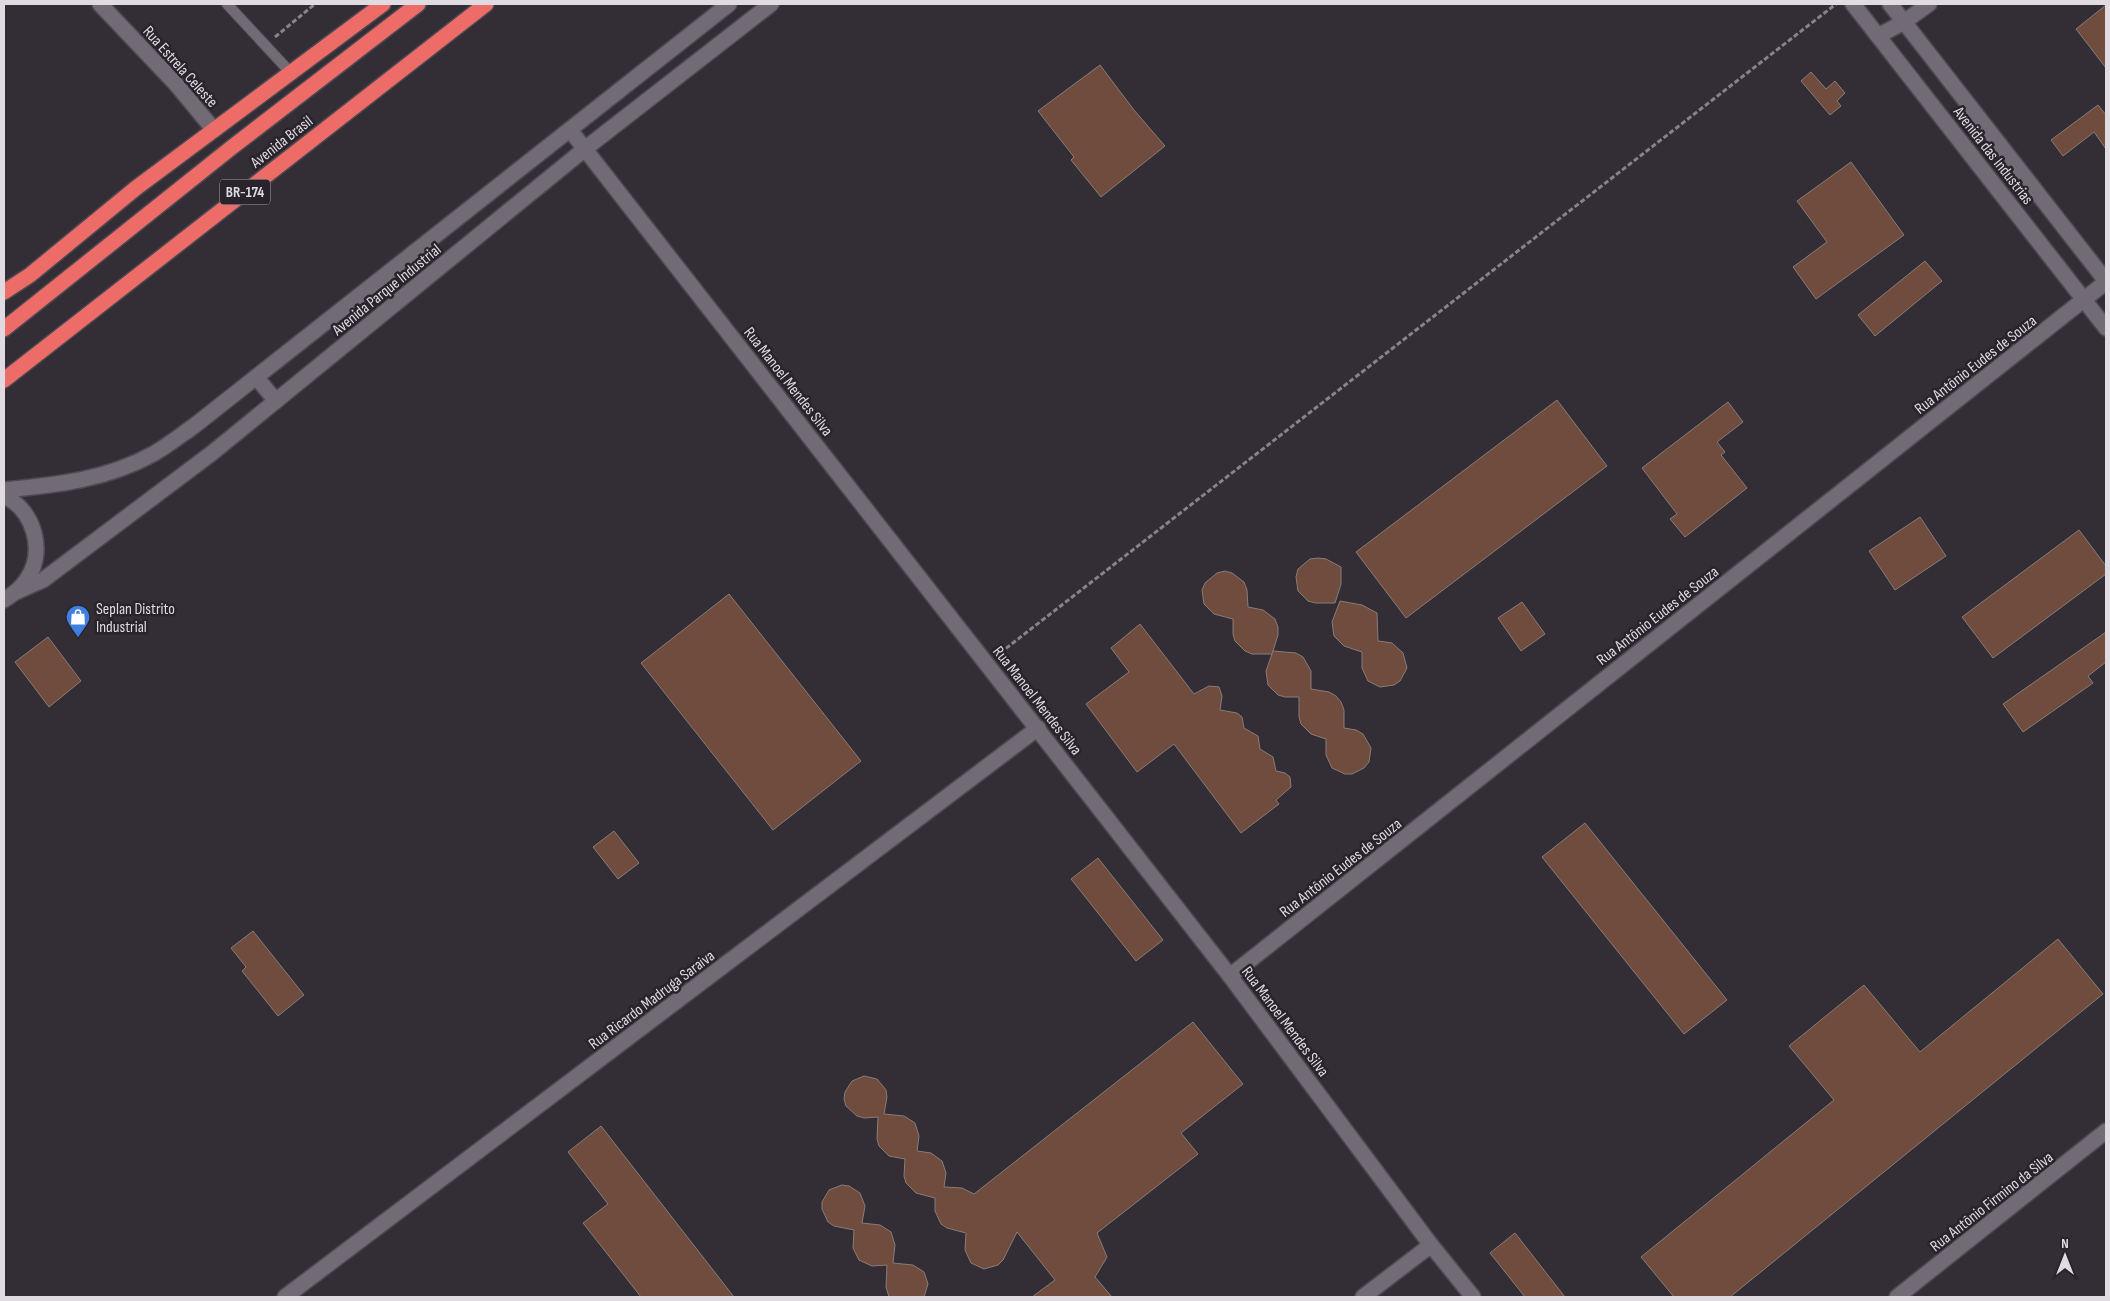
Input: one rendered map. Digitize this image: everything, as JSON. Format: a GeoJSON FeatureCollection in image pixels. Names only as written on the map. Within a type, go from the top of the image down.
{"type":"FeatureCollection","features":[{"type":"Feature","properties":{"kind":"highway"},"geometry":{"type":"LineString","coordinates":[[4,292],[30,275],[136,188],[384,4]]}},
{"type":"Feature","properties":{"kind":"highway","name":"Avenida Brasil"},"geometry":{"type":"LineString","coordinates":[[4,329],[231,148],[418,4]]}},
{"type":"Feature","properties":{"kind":"highway","name":"Avenida Brasil"},"geometry":{"type":"LineString","coordinates":[[4,380],[486,4]]}},
{"type":"Feature","properties":{"kind":"street","name":"Rua Estrela Celeste"},"geometry":{"type":"LineString","coordinates":[[100,4],[176,84],[214,130]]}},
{"type":"Feature","properties":{"kind":"street","name":"Avenida Parque Industrial"},"geometry":{"type":"LineString","coordinates":[[4,490],[63,484],[97,478],[153,454],[194,426],[729,4]]}},
{"type":"Feature","properties":{"kind":"street","name":"Avenida Parque Industrial"},"geometry":{"type":"LineString","coordinates":[[10,596],[43,580],[212,453],[586,148],[771,4]]}},
{"type":"Feature","properties":{"kind":"street","name":"Avenida das Industrias"},"geometry":{"type":"LineString","coordinates":[[1853,4],[2106,328]]}},
{"type":"Feature","properties":{"kind":"street","name":"Avenida das Industrias"},"geometry":{"type":"LineString","coordinates":[[1890,4],[2106,282]]}},
{"type":"Feature","properties":{"kind":"street"},"geometry":{"type":"LineString","coordinates":[[1878,36],[1904,22],[1929,4]]}},
{"type":"Feature","properties":{"kind":"street","name":"Rua Manoel Mendes Silva"},"geometry":{"type":"LineString","coordinates":[[570,130],[586,148],[1230,976],[1430,1245],[1473,1297]]}},
{"type":"Feature","properties":{"kind":"street","name":"Rua Antônio Eudes de Souza"},"geometry":{"type":"LineString","coordinates":[[1230,976],[2106,282]]}},
{"type":"Feature","properties":{"kind":"street"},"geometry":{"type":"LineString","coordinates":[[256,376],[276,401]]}},
{"type":"Feature","properties":{"kind":"street"},"geometry":{"type":"LineString","coordinates":[[4,496],[11,499],[24,511],[33,527],[37,544],[35,562],[28,579],[10,596]]}},
{"type":"Feature","properties":{"kind":"street","name":"Rua Ricardo Madruga Saraiva"},"geometry":{"type":"LineString","coordinates":[[285,1297],[1038,728]]}},
{"type":"Feature","properties":{"kind":"street","name":"Rua Antônio Firmino da Silva"},"geometry":{"type":"LineString","coordinates":[[1897,1297],[2106,1131]]}},
{"type":"Feature","properties":{"kind":"street"},"geometry":{"type":"LineString","coordinates":[[1363,1297],[1430,1245]]}},
{"type":"Feature","properties":{"kind":"lane"},"geometry":{"type":"LineString","coordinates":[[227,4],[291,72]]}},
{"type":"Feature","properties":{"kind":"path"},"geometry":{"type":"LineString","coordinates":[[264,45],[315,4]]}},
{"type":"Feature","properties":{"kind":"path"},"geometry":{"type":"LineString","coordinates":[[987,663],[1837,4]]}},
{"type":"Feature","properties":{"kind":"building"},"geometry":{"type":"Polygon","coordinates":[[[2106,5],[2106,68],[2076,29],[2106,5]]]}},
{"type":"Feature","properties":{"kind":"building"},"geometry":{"type":"Polygon","coordinates":[[[1100,65],[1134,110],[1165,146],[1101,197],[1071,160],[1074,157],[1038,111],[1100,65]]]}},
{"type":"Feature","properties":{"kind":"building"},"geometry":{"type":"Polygon","coordinates":[[[1811,72],[1826,89],[1835,81],[1845,93],[1837,101],[1841,106],[1830,115],[1801,81],[1811,72]]]}},
{"type":"Feature","properties":{"kind":"building"},"geometry":{"type":"Polygon","coordinates":[[[2098,105],[2106,115],[2106,149],[2094,132],[2063,156],[2051,140],[2098,105]]]}},
{"type":"Feature","properties":{"kind":"building"},"geometry":{"type":"Polygon","coordinates":[[[1851,162],[1904,235],[1816,299],[1793,267],[1827,242],[1797,201],[1851,162]]]}},
{"type":"Feature","properties":{"kind":"building"},"geometry":{"type":"Polygon","coordinates":[[[1925,261],[1942,281],[1875,336],[1858,315],[1925,261]]]}},
{"type":"Feature","properties":{"kind":"building"},"geometry":{"type":"Polygon","coordinates":[[[1557,400],[1607,466],[1406,618],[1356,552],[1557,400]]]}},
{"type":"Feature","properties":{"kind":"building"},"geometry":{"type":"Polygon","coordinates":[[[1728,402],[1743,422],[1717,442],[1725,452],[1721,455],[1747,488],[1685,537],[1670,519],[1677,514],[1642,468],[1728,402]]]}},
{"type":"Feature","properties":{"kind":"building"},"geometry":{"type":"Polygon","coordinates":[[[1920,517],[1946,556],[1895,590],[1869,551],[1920,517]]]}},
{"type":"Feature","properties":{"kind":"building"},"geometry":{"type":"Polygon","coordinates":[[[2079,530],[2106,566],[2106,574],[1993,658],[1962,617],[2079,530]]]}},
{"type":"Feature","properties":{"kind":"building"},"geometry":{"type":"Polygon","coordinates":[[[1310,559],[1326,559],[1341,567],[1341,584],[1335,603],[1308,601],[1298,591],[1296,577],[1298,569],[1310,559]]]}},
{"type":"Feature","properties":{"kind":"building"},"geometry":{"type":"Polygon","coordinates":[[[1225,571],[1232,573],[1244,582],[1247,590],[1248,607],[1263,610],[1275,619],[1278,635],[1272,654],[1252,654],[1245,651],[1235,641],[1233,619],[1214,614],[1204,604],[1202,590],[1205,583],[1217,573],[1225,571]]]}},
{"type":"Feature","properties":{"kind":"building"},"geometry":{"type":"Polygon","coordinates":[[[729,594],[861,761],[773,830],[641,663],[729,594]]]}},
{"type":"Feature","properties":{"kind":"building"},"geometry":{"type":"Polygon","coordinates":[[[1340,601],[1362,605],[1377,613],[1378,641],[1392,643],[1403,653],[1407,668],[1400,681],[1394,685],[1380,687],[1368,681],[1362,668],[1362,652],[1344,646],[1334,636],[1332,622],[1340,601]]]}},
{"type":"Feature","properties":{"kind":"building"},"geometry":{"type":"Polygon","coordinates":[[[1522,602],[1545,634],[1521,651],[1498,618],[1522,602]]]}},
{"type":"Feature","properties":{"kind":"building"},"geometry":{"type":"Polygon","coordinates":[[[1140,624],[1194,694],[1209,686],[1219,687],[1222,696],[1220,710],[1237,713],[1242,717],[1244,728],[1258,736],[1260,749],[1273,757],[1276,771],[1285,773],[1290,777],[1291,787],[1276,800],[1279,804],[1241,833],[1174,744],[1137,772],[1086,704],[1129,672],[1111,648],[1140,624]]]}},
{"type":"Feature","properties":{"kind":"building"},"geometry":{"type":"Polygon","coordinates":[[[2106,632],[2106,662],[2088,676],[2093,683],[2023,732],[2003,704],[2106,632]]]}},
{"type":"Feature","properties":{"kind":"building"},"geometry":{"type":"Polygon","coordinates":[[[48,637],[81,681],[49,707],[15,662],[48,637]]]}},
{"type":"Feature","properties":{"kind":"building"},"geometry":{"type":"Polygon","coordinates":[[[1273,651],[1296,653],[1303,657],[1311,671],[1311,689],[1329,692],[1341,702],[1344,710],[1344,728],[1356,730],[1363,734],[1371,748],[1369,762],[1364,768],[1352,774],[1345,774],[1332,768],[1326,755],[1326,739],[1311,734],[1301,724],[1299,697],[1278,695],[1268,685],[1266,671],[1273,651]]]}},
{"type":"Feature","properties":{"kind":"building"},"geometry":{"type":"Polygon","coordinates":[[[1585,823],[1727,1000],[1684,1034],[1542,857],[1585,823]]]}},
{"type":"Feature","properties":{"kind":"building"},"geometry":{"type":"Polygon","coordinates":[[[614,831],[639,863],[618,879],[593,847],[614,831]]]}},
{"type":"Feature","properties":{"kind":"building"},"geometry":{"type":"Polygon","coordinates":[[[1098,858],[1163,940],[1136,961],[1071,879],[1098,858]]]}},
{"type":"Feature","properties":{"kind":"building"},"geometry":{"type":"Polygon","coordinates":[[[253,931],[304,995],[278,1016],[242,971],[246,967],[231,948],[253,931]]]}},
{"type":"Feature","properties":{"kind":"building"},"geometry":{"type":"Polygon","coordinates":[[[2058,939],[2103,994],[1730,1297],[1674,1297],[1641,1257],[1834,1100],[1789,1046],[1864,985],[1920,1052],[2058,939]]]}},
{"type":"Feature","properties":{"kind":"building"},"geometry":{"type":"Polygon","coordinates":[[[1193,1022],[1243,1084],[1181,1133],[1198,1154],[1097,1233],[1107,1257],[1095,1277],[1112,1297],[1032,1297],[1055,1280],[1017,1232],[1003,1260],[998,1265],[984,1269],[971,1263],[965,1250],[966,1233],[947,1228],[941,1224],[935,1211],[935,1198],[916,1193],[906,1183],[904,1176],[905,1159],[889,1156],[879,1146],[877,1139],[878,1117],[864,1118],[857,1116],[846,1106],[844,1099],[845,1092],[852,1081],[864,1076],[877,1079],[886,1090],[887,1097],[884,1114],[904,1116],[915,1123],[919,1136],[917,1151],[931,1153],[942,1161],[946,1173],[944,1187],[962,1188],[974,1194],[1193,1022]]]}},
{"type":"Feature","properties":{"kind":"building"},"geometry":{"type":"Polygon","coordinates":[[[601,1126],[734,1297],[641,1297],[583,1223],[608,1204],[568,1152],[601,1126]]]}},
{"type":"Feature","properties":{"kind":"building"},"geometry":{"type":"Polygon","coordinates":[[[842,1185],[849,1186],[860,1193],[865,1206],[862,1223],[880,1225],[891,1232],[895,1245],[893,1263],[913,1265],[924,1272],[928,1284],[924,1297],[889,1297],[886,1287],[887,1265],[872,1266],[859,1260],[853,1248],[854,1230],[834,1226],[828,1222],[822,1209],[822,1202],[829,1190],[842,1185]]]}},
{"type":"Feature","properties":{"kind":"building"},"geometry":{"type":"Polygon","coordinates":[[[1515,1233],[1565,1297],[1525,1297],[1490,1253],[1515,1233]]]}},
{"type":"Feature","properties":{"kind":"place","name":"Seplan Distrito Industrial"},"geometry":{"type":"Point","coordinates":[78,638]}}]}
